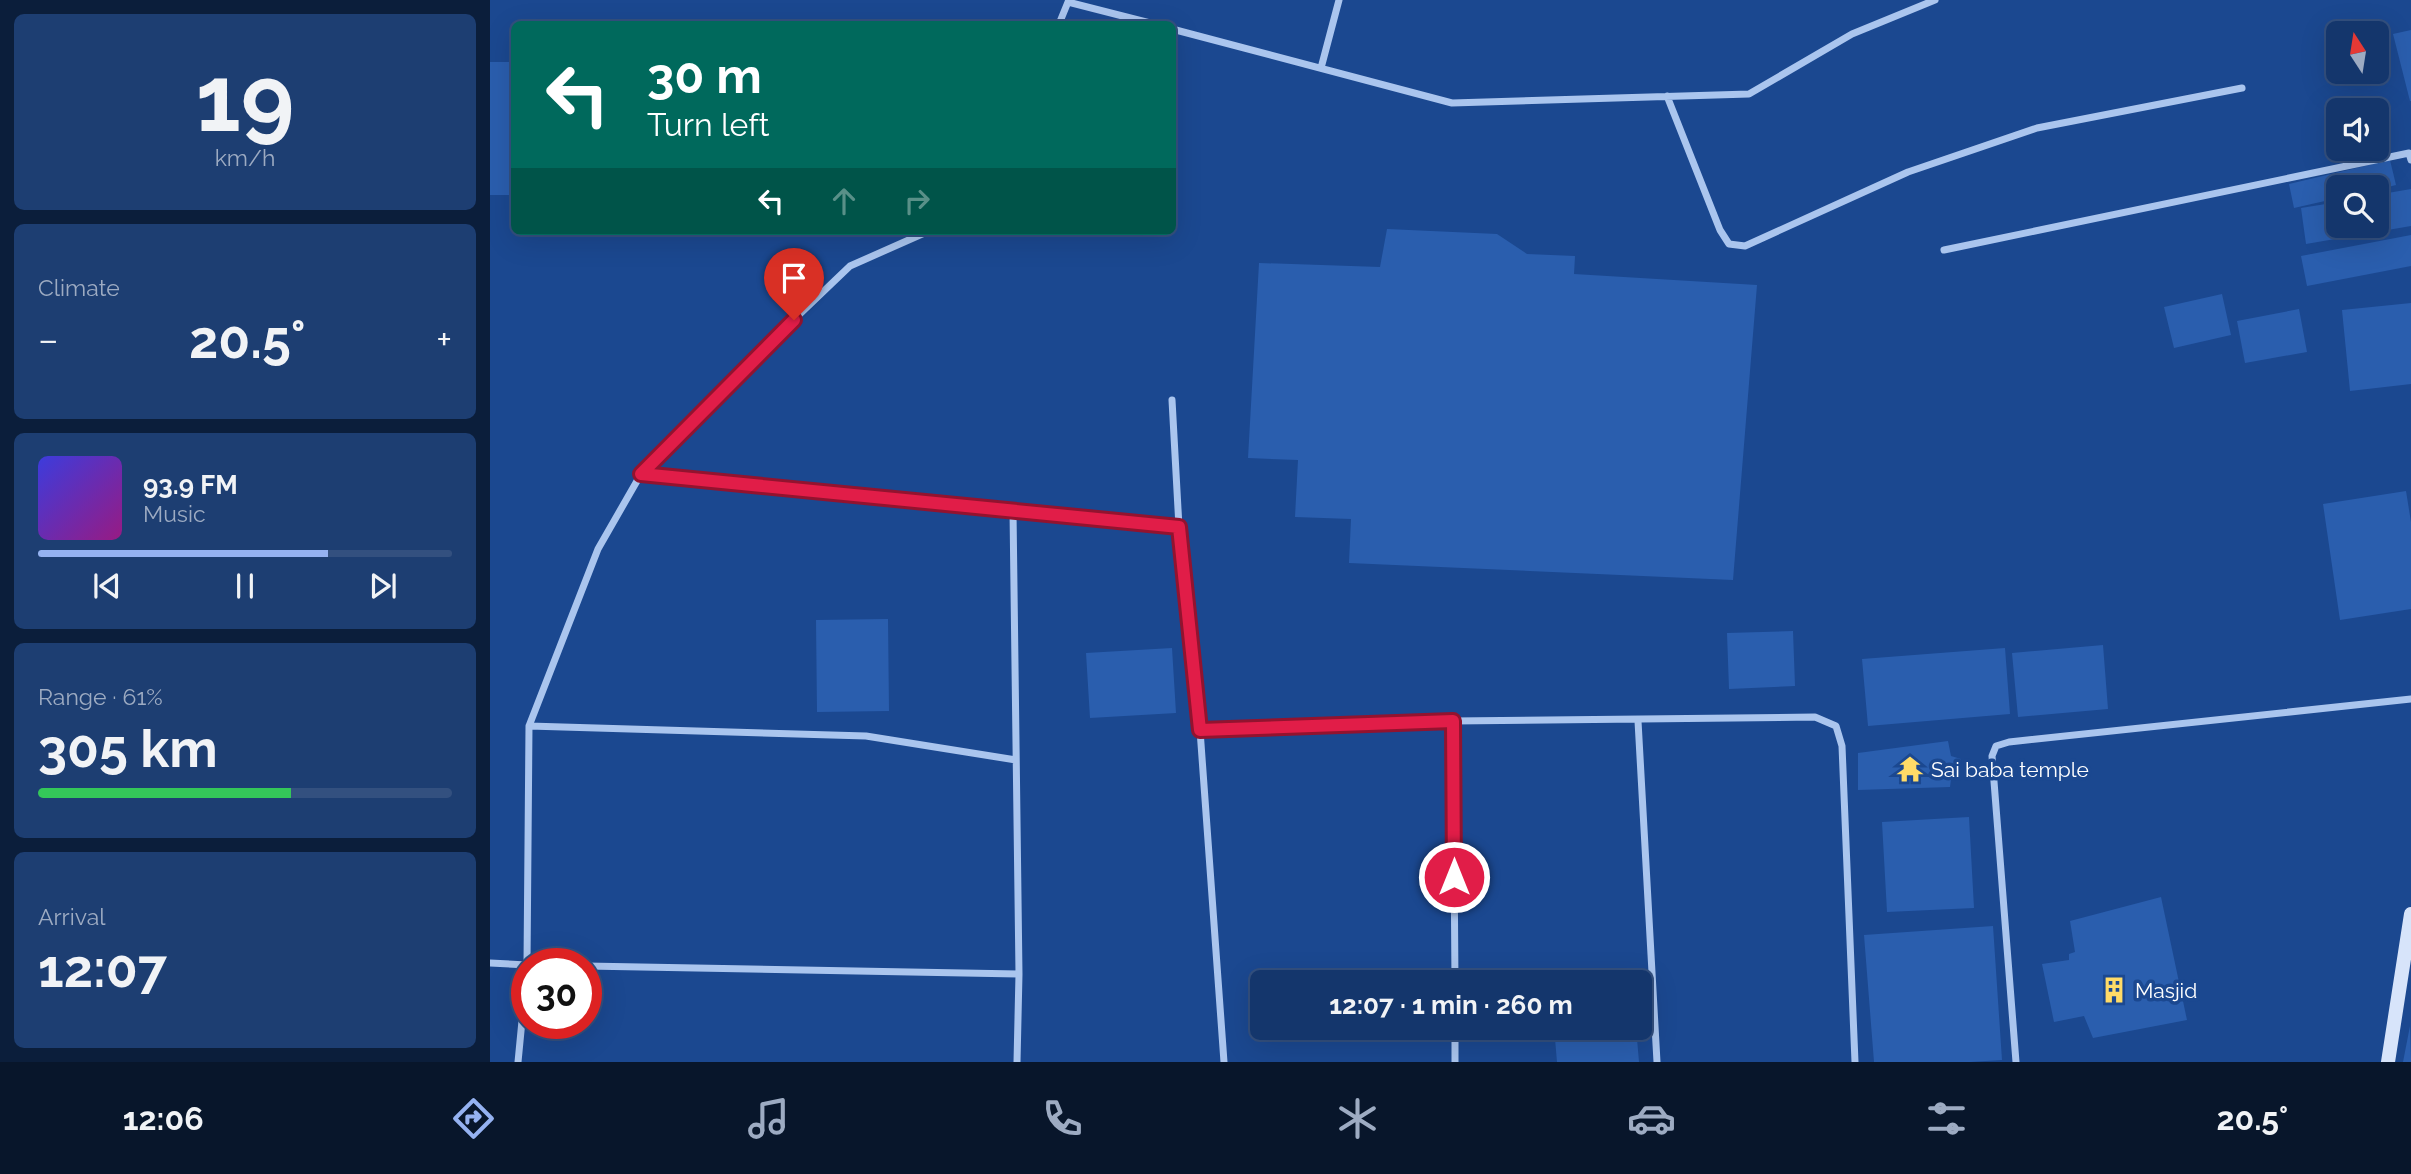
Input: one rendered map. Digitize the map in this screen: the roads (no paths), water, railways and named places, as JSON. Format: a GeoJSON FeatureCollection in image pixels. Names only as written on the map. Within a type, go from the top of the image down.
{"type":"FeatureCollection","features":[{"type":"Feature","properties":{"kind":"street"},"geometry":{"type":"LineString","coordinates":[[1321,68],[1339,0]]}},
{"type":"Feature","properties":{"kind":"street"},"geometry":{"type":"LineString","coordinates":[[1176,30],[1452,103],[1749,94],[1852,34],[1935,0]]}},
{"type":"Feature","properties":{"kind":"street"},"geometry":{"type":"LineString","coordinates":[[1060,21],[1068,2],[1142,21]]}},
{"type":"Feature","properties":{"kind":"street"},"geometry":{"type":"LineString","coordinates":[[1667,96],[1720,230],[1729,244],[1745,246],[1909,172],[2037,128],[2242,88]]}},
{"type":"Feature","properties":{"kind":"street"},"geometry":{"type":"LineString","coordinates":[[1944,250],[2409,153],[2411,160]]}},
{"type":"Feature","properties":{"kind":"street"},"geometry":{"type":"LineString","coordinates":[[527,948],[528,726],[598,549],[641,474],[757,355],[850,266],[920,235]]}},
{"type":"Feature","properties":{"kind":"street"},"geometry":{"type":"LineString","coordinates":[[1172,400],[1179,527],[1200,730],[1224,1062]]}},
{"type":"Feature","properties":{"kind":"street"},"geometry":{"type":"LineString","coordinates":[[641,474],[1179,527]]}},
{"type":"Feature","properties":{"kind":"street"},"geometry":{"type":"LineString","coordinates":[[1013,511],[1019,974],[1017,1062]]}},
{"type":"Feature","properties":{"kind":"street"},"geometry":{"type":"LineString","coordinates":[[2016,1062],[1992,756],[1996,746],[2008,742],[2411,699]]}},
{"type":"Feature","properties":{"kind":"street"},"geometry":{"type":"LineString","coordinates":[[1200,730],[1453,721],[1815,717],[1836,726],[1842,746],[1854,1062]]}},
{"type":"Feature","properties":{"kind":"street"},"geometry":{"type":"LineString","coordinates":[[1453,721],[1455,970]]}},
{"type":"Feature","properties":{"kind":"street"},"geometry":{"type":"LineString","coordinates":[[1638,721],[1657,1062]]}},
{"type":"Feature","properties":{"kind":"street"},"geometry":{"type":"LineString","coordinates":[[528,726],[866,736],[1016,760]]}},
{"type":"Feature","properties":{"kind":"street"},"geometry":{"type":"LineString","coordinates":[[2388,1062],[2411,914]]}},
{"type":"Feature","properties":{"kind":"street"},"geometry":{"type":"LineString","coordinates":[[490,963],[511,965]]}},
{"type":"Feature","properties":{"kind":"street"},"geometry":{"type":"LineString","coordinates":[[602,966],[1019,974]]}},
{"type":"Feature","properties":{"kind":"street"},"geometry":{"type":"LineString","coordinates":[[518,1062],[520,1039]]}},
{"type":"Feature","properties":{"kind":"street"},"geometry":{"type":"LineString","coordinates":[[1455,1040],[1455,1062]]}},
{"type":"Feature","properties":{"kind":"place","name":"Sai baba temple"},"geometry":{"type":"Point","coordinates":[1910,769]}},
{"type":"Feature","properties":{"kind":"place","name":"Masjid"},"geometry":{"type":"Point","coordinates":[2114,990]}}]}
